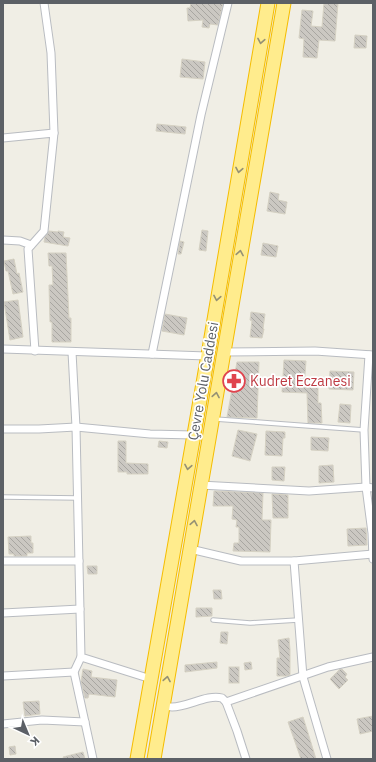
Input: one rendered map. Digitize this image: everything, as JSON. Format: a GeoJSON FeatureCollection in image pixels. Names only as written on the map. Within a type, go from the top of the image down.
{"type":"FeatureCollection","features":[{"type":"Feature","properties":{"kind":"highway","name":"Çevre Yolu Caddesi"},"geometry":{"type":"LineString","coordinates":[[137,759],[268,3]]}},
{"type":"Feature","properties":{"kind":"highway","name":"Çevre Yolu Caddesi"},"geometry":{"type":"LineString","coordinates":[[154,759],[284,3]]}},
{"type":"Feature","properties":{"kind":"street"},"geometry":{"type":"LineString","coordinates":[[35,350],[28,249],[44,231],[54,133],[50,54],[44,3]]}},
{"type":"Feature","properties":{"kind":"street"},"geometry":{"type":"LineString","coordinates":[[152,354],[201,115],[228,3]]}},
{"type":"Feature","properties":{"kind":"street"},"geometry":{"type":"LineString","coordinates":[[3,138],[54,133]]}},
{"type":"Feature","properties":{"kind":"street"},"geometry":{"type":"LineString","coordinates":[[3,240],[20,241],[31,245]]}},
{"type":"Feature","properties":{"kind":"street"},"geometry":{"type":"LineString","coordinates":[[3,350],[207,356]]}},
{"type":"Feature","properties":{"kind":"street"},"geometry":{"type":"LineString","coordinates":[[224,352],[315,351],[371,355],[364,430],[370,487],[373,559]]}},
{"type":"Feature","properties":{"kind":"street"},"geometry":{"type":"LineString","coordinates":[[72,352],[76,427],[81,657],[74,672],[93,759]]}},
{"type":"Feature","properties":{"kind":"street"},"geometry":{"type":"LineString","coordinates":[[3,429],[76,427],[150,434],[193,435]]}},
{"type":"Feature","properties":{"kind":"street"},"geometry":{"type":"LineString","coordinates":[[200,485],[309,491],[370,487]]}},
{"type":"Feature","properties":{"kind":"street"},"geometry":{"type":"LineString","coordinates":[[190,549],[241,561],[294,561],[373,554]]}},
{"type":"Feature","properties":{"kind":"street"},"geometry":{"type":"LineString","coordinates":[[3,561],[79,561]]}},
{"type":"Feature","properties":{"kind":"street"},"geometry":{"type":"LineString","coordinates":[[294,561],[303,676],[327,759]]}},
{"type":"Feature","properties":{"kind":"street"},"geometry":{"type":"LineString","coordinates":[[3,613],[80,609]]}},
{"type":"Feature","properties":{"kind":"street"},"geometry":{"type":"LineString","coordinates":[[226,702],[328,667],[373,656]]}},
{"type":"Feature","properties":{"kind":"street"},"geometry":{"type":"LineString","coordinates":[[81,657],[151,679]]}},
{"type":"Feature","properties":{"kind":"street"},"geometry":{"type":"LineString","coordinates":[[3,676],[74,672]]}},
{"type":"Feature","properties":{"kind":"street"},"geometry":{"type":"LineString","coordinates":[[163,705],[172,707],[182,706],[213,697],[222,698],[226,702],[246,759]]}},
{"type":"Feature","properties":{"kind":"street"},"geometry":{"type":"LineString","coordinates":[[3,724],[42,720],[85,722]]}},
{"type":"Feature","properties":{"kind":"lane"},"geometry":{"type":"LineString","coordinates":[[212,419],[364,430]]}},
{"type":"Feature","properties":{"kind":"lane"},"geometry":{"type":"LineString","coordinates":[[3,497],[78,498]]}},
{"type":"Feature","properties":{"kind":"lane"},"geometry":{"type":"LineString","coordinates":[[213,620],[250,623],[299,620]]}},
{"type":"Feature","properties":{"kind":"building"},"geometry":{"type":"Polygon","coordinates":[[[191,3],[223,3],[218,25],[210,24],[209,28],[202,27],[203,20],[188,21],[187,8],[190,8],[191,3]]]}},
{"type":"Feature","properties":{"kind":"building"},"geometry":{"type":"Polygon","coordinates":[[[324,3],[338,3],[335,41],[319,40],[317,58],[303,57],[304,39],[299,38],[302,10],[313,11],[311,26],[322,27],[324,3]]]}},
{"type":"Feature","properties":{"kind":"building"},"geometry":{"type":"Polygon","coordinates":[[[355,35],[367,36],[366,48],[354,48],[355,35]]]}},
{"type":"Feature","properties":{"kind":"building"},"geometry":{"type":"Polygon","coordinates":[[[182,59],[205,62],[203,79],[180,77],[182,59]]]}},
{"type":"Feature","properties":{"kind":"building"},"geometry":{"type":"Polygon","coordinates":[[[157,124],[186,127],[185,134],[156,131],[157,124]]]}},
{"type":"Feature","properties":{"kind":"building"},"geometry":{"type":"Polygon","coordinates":[[[270,192],[279,194],[278,200],[287,202],[285,214],[267,211],[270,192]]]}},
{"type":"Feature","properties":{"kind":"building"},"geometry":{"type":"Polygon","coordinates":[[[202,230],[208,231],[206,251],[199,250],[202,230]]]}},
{"type":"Feature","properties":{"kind":"building"},"geometry":{"type":"Polygon","coordinates":[[[49,231],[64,232],[63,237],[70,238],[68,246],[44,242],[49,231]]]}},
{"type":"Feature","properties":{"kind":"building"},"geometry":{"type":"Polygon","coordinates":[[[180,241],[184,242],[181,254],[178,254],[180,241]]]}},
{"type":"Feature","properties":{"kind":"building"},"geometry":{"type":"Polygon","coordinates":[[[263,243],[278,246],[276,257],[261,255],[263,243]]]}},
{"type":"Feature","properties":{"kind":"building"},"geometry":{"type":"Polygon","coordinates":[[[48,253],[66,253],[69,318],[71,318],[71,342],[52,342],[49,285],[53,285],[52,266],[49,266],[48,253]]]}},
{"type":"Feature","properties":{"kind":"building"},"geometry":{"type":"Polygon","coordinates":[[[14,259],[23,292],[13,294],[8,271],[6,271],[4,261],[14,259]]]}},
{"type":"Feature","properties":{"kind":"building"},"geometry":{"type":"Polygon","coordinates":[[[18,300],[23,337],[10,340],[4,302],[18,300]]]}},
{"type":"Feature","properties":{"kind":"building"},"geometry":{"type":"Polygon","coordinates":[[[251,312],[265,314],[262,338],[250,337],[252,321],[250,320],[251,312]]]}},
{"type":"Feature","properties":{"kind":"building"},"geometry":{"type":"Polygon","coordinates":[[[165,314],[187,318],[184,335],[162,331],[165,314]]]}},
{"type":"Feature","properties":{"kind":"building"},"geometry":{"type":"Polygon","coordinates":[[[284,360],[306,361],[304,387],[318,388],[318,403],[321,403],[322,423],[308,423],[307,393],[282,392],[284,360]]]}},
{"type":"Feature","properties":{"kind":"building"},"geometry":{"type":"Polygon","coordinates":[[[237,362],[259,362],[257,418],[227,417],[237,362]]]}},
{"type":"Feature","properties":{"kind":"building"},"geometry":{"type":"Polygon","coordinates":[[[330,371],[354,372],[353,390],[329,389],[330,371]]]}},
{"type":"Feature","properties":{"kind":"building"},"geometry":{"type":"Polygon","coordinates":[[[340,404],[351,405],[350,423],[338,422],[340,404]]]}},
{"type":"Feature","properties":{"kind":"building"},"geometry":{"type":"Polygon","coordinates":[[[238,430],[257,434],[250,461],[232,456],[238,430]]]}},
{"type":"Feature","properties":{"kind":"building"},"geometry":{"type":"Polygon","coordinates":[[[266,431],[285,432],[285,438],[283,438],[282,456],[265,455],[266,431]]]}},
{"type":"Feature","properties":{"kind":"building"},"geometry":{"type":"Polygon","coordinates":[[[311,437],[329,438],[328,451],[311,450],[311,437]]]}},
{"type":"Feature","properties":{"kind":"building"},"geometry":{"type":"Polygon","coordinates":[[[118,441],[126,441],[126,463],[148,464],[148,474],[127,474],[127,472],[118,472],[118,441]]]}},
{"type":"Feature","properties":{"kind":"building"},"geometry":{"type":"Polygon","coordinates":[[[159,441],[168,442],[167,448],[158,447],[159,441]]]}},
{"type":"Feature","properties":{"kind":"building"},"geometry":{"type":"Polygon","coordinates":[[[333,465],[334,482],[319,483],[319,466],[333,465]]]}},
{"type":"Feature","properties":{"kind":"building"},"geometry":{"type":"Polygon","coordinates":[[[272,467],[285,467],[284,481],[272,480],[272,467]]]}},
{"type":"Feature","properties":{"kind":"building"},"geometry":{"type":"Polygon","coordinates":[[[214,491],[263,493],[262,520],[271,520],[270,552],[233,551],[234,543],[239,543],[239,527],[236,527],[237,520],[232,519],[233,506],[213,506],[214,491]]]}},
{"type":"Feature","properties":{"kind":"building"},"geometry":{"type":"Polygon","coordinates":[[[272,494],[288,495],[288,518],[273,518],[272,494]]]}},
{"type":"Feature","properties":{"kind":"building"},"geometry":{"type":"Polygon","coordinates":[[[366,528],[367,545],[348,546],[347,529],[366,528]]]}},
{"type":"Feature","properties":{"kind":"building"},"geometry":{"type":"Polygon","coordinates":[[[31,536],[33,553],[27,553],[27,556],[14,556],[14,554],[9,554],[8,537],[31,536]]]}},
{"type":"Feature","properties":{"kind":"building"},"geometry":{"type":"Polygon","coordinates":[[[87,566],[97,566],[97,574],[88,574],[87,566]]]}},
{"type":"Feature","properties":{"kind":"building"},"geometry":{"type":"Polygon","coordinates":[[[213,590],[221,590],[222,599],[214,599],[213,590]]]}},
{"type":"Feature","properties":{"kind":"building"},"geometry":{"type":"Polygon","coordinates":[[[196,608],[212,608],[212,616],[196,617],[196,608]]]}},
{"type":"Feature","properties":{"kind":"building"},"geometry":{"type":"Polygon","coordinates":[[[221,632],[228,632],[227,644],[220,643],[221,632]]]}},
{"type":"Feature","properties":{"kind":"building"},"geometry":{"type":"Polygon","coordinates":[[[289,638],[290,675],[277,676],[277,658],[280,658],[278,640],[289,638]]]}},
{"type":"Feature","properties":{"kind":"building"},"geometry":{"type":"Polygon","coordinates":[[[217,662],[217,668],[185,672],[185,665],[217,662]]]}},
{"type":"Feature","properties":{"kind":"building"},"geometry":{"type":"Polygon","coordinates":[[[251,662],[252,669],[245,670],[244,663],[251,662]]]}},
{"type":"Feature","properties":{"kind":"building"},"geometry":{"type":"Polygon","coordinates":[[[229,667],[239,667],[239,683],[229,683],[229,667]]]}},
{"type":"Feature","properties":{"kind":"building"},"geometry":{"type":"Polygon","coordinates":[[[83,669],[92,671],[91,677],[117,680],[115,697],[89,694],[88,698],[85,698],[81,682],[83,669]]]}},
{"type":"Feature","properties":{"kind":"building"},"geometry":{"type":"Polygon","coordinates":[[[340,669],[347,674],[345,677],[348,680],[339,689],[330,679],[340,669]]]}},
{"type":"Feature","properties":{"kind":"building"},"geometry":{"type":"Polygon","coordinates":[[[39,701],[40,714],[25,716],[23,702],[39,701]]]}},
{"type":"Feature","properties":{"kind":"building"},"geometry":{"type":"Polygon","coordinates":[[[373,716],[373,731],[360,734],[357,719],[373,716]]]}},
{"type":"Feature","properties":{"kind":"building"},"geometry":{"type":"Polygon","coordinates":[[[303,717],[316,759],[301,759],[288,722],[303,717]]]}},
{"type":"Feature","properties":{"kind":"building"},"geometry":{"type":"Polygon","coordinates":[[[15,746],[16,754],[10,755],[9,747],[15,746]]]}},
{"type":"Feature","properties":{"kind":"building"},"geometry":{"type":"Polygon","coordinates":[[[83,752],[85,759],[64,759],[63,757],[83,752]]]}},
{"type":"Feature","properties":{"kind":"place","name":"Kudret Eczanesi"},"geometry":{"type":"Point","coordinates":[234,381]}}]}
